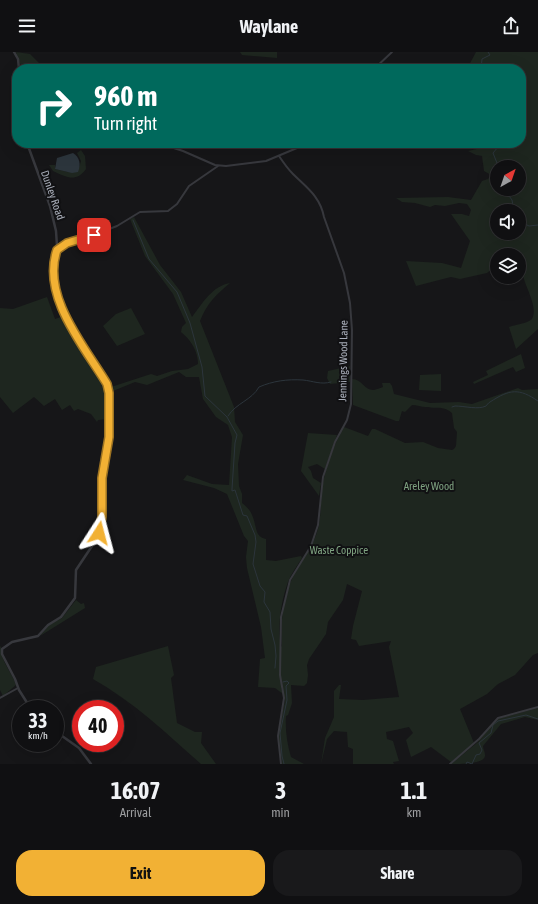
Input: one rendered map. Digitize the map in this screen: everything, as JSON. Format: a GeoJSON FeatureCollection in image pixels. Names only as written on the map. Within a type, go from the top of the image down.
{"type":"FeatureCollection","features":[{"type":"Feature","properties":{"kind":"street"},"geometry":{"type":"LineString","coordinates":[[14,52],[18,59],[18,64]]}},
{"type":"Feature","properties":{"kind":"street"},"geometry":{"type":"LineString","coordinates":[[379,64],[392,52]]}},
{"type":"Feature","properties":{"kind":"street","name":"Dunley Road"},"geometry":{"type":"LineString","coordinates":[[18,688],[16,679],[2,654],[2,649],[12,642],[38,636],[48,625],[59,620],[64,615],[75,598],[75,578],[77,569],[96,540],[102,522],[102,478],[109,437],[109,393],[107,384],[66,317],[58,298],[53,269],[58,240],[50,206],[29,148]]}},
{"type":"Feature","properties":{"kind":"street"},"geometry":{"type":"LineString","coordinates":[[174,148],[218,166],[260,163],[297,148]]}},
{"type":"Feature","properties":{"kind":"street","name":"Jennings Wood Lane"},"geometry":{"type":"LineString","coordinates":[[279,156],[292,173],[312,191],[322,207],[324,217],[346,278],[352,330],[350,366],[352,393],[349,413],[347,420],[335,442],[323,477],[318,525],[311,546],[290,580],[281,617],[280,675],[284,698],[278,735],[279,757],[281,764]]}},
{"type":"Feature","properties":{"kind":"street"},"geometry":{"type":"LineString","coordinates":[[57,250],[67,243],[117,226],[140,212],[168,211],[177,204],[189,186],[218,166]]}},
{"type":"Feature","properties":{"kind":"street"},"geometry":{"type":"LineString","coordinates":[[0,698],[18,688],[25,700]]}},
{"type":"Feature","properties":{"kind":"street"},"geometry":{"type":"LineString","coordinates":[[450,764],[479,739],[498,718],[538,707]]}},
{"type":"Feature","properties":{"kind":"street"},"geometry":{"type":"LineString","coordinates":[[64,737],[79,748],[91,764]]}},
{"type":"Feature","properties":{"kind":"green space"},"geometry":{"type":"Polygon","coordinates":[[[16,52],[30,54],[39,63],[38,64],[20,64],[16,52]]]}},
{"type":"Feature","properties":{"kind":"green space"},"geometry":{"type":"Polygon","coordinates":[[[240,52],[277,52],[277,58],[242,55],[240,52]]]}},
{"type":"Feature","properties":{"kind":"green space"},"geometry":{"type":"Polygon","coordinates":[[[476,52],[538,52],[538,329],[516,349],[509,327],[530,321],[534,315],[533,304],[525,284],[526,248],[490,248],[490,271],[487,273],[460,279],[451,277],[416,286],[406,261],[442,263],[461,268],[470,241],[451,214],[462,214],[469,216],[471,210],[467,204],[459,203],[445,206],[435,205],[430,207],[415,203],[402,202],[396,198],[448,197],[471,200],[482,181],[488,179],[490,176],[490,196],[526,196],[526,160],[490,160],[490,174],[484,171],[482,156],[468,151],[481,148],[526,148],[526,64],[470,64],[476,52]]]}},
{"type":"Feature","properties":{"kind":"green space"},"geometry":{"type":"Polygon","coordinates":[[[81,150],[85,156],[86,169],[78,176],[71,178],[67,177],[53,171],[49,165],[55,165],[55,169],[68,172],[79,168],[81,161],[77,153],[81,150]]]}},
{"type":"Feature","properties":{"kind":"green space"},"geometry":{"type":"Polygon","coordinates":[[[134,217],[160,265],[181,292],[192,317],[213,292],[230,283],[212,300],[200,321],[234,407],[235,422],[243,435],[238,464],[239,486],[242,494],[242,503],[251,513],[259,536],[266,539],[266,560],[276,561],[301,556],[302,558],[289,579],[283,598],[279,631],[281,647],[281,628],[287,591],[316,535],[326,472],[335,445],[344,427],[368,436],[372,429],[375,429],[405,443],[423,442],[438,448],[452,450],[456,446],[457,432],[454,428],[452,413],[446,409],[412,405],[405,412],[402,411],[399,421],[396,421],[353,405],[352,379],[355,379],[370,390],[383,387],[382,383],[390,383],[394,394],[430,403],[459,402],[472,404],[518,388],[522,390],[538,389],[538,653],[533,655],[515,675],[498,684],[487,694],[460,709],[474,743],[451,762],[431,747],[411,757],[406,740],[413,733],[409,727],[386,732],[387,739],[393,741],[399,761],[393,762],[394,764],[353,764],[353,749],[348,747],[347,732],[334,731],[327,739],[321,764],[325,738],[334,717],[334,691],[339,685],[341,685],[339,699],[363,700],[399,697],[389,647],[391,641],[359,646],[356,640],[351,639],[362,591],[347,584],[343,600],[328,622],[326,634],[309,659],[307,665],[307,683],[304,686],[291,685],[292,703],[288,715],[286,716],[287,742],[291,757],[304,764],[282,764],[278,736],[285,700],[281,683],[283,694],[275,688],[258,687],[260,659],[265,658],[261,627],[247,568],[246,557],[248,541],[244,536],[227,494],[214,488],[183,480],[187,475],[212,484],[229,485],[232,437],[228,425],[216,417],[203,399],[199,377],[186,377],[179,372],[147,385],[135,382],[113,391],[111,387],[151,374],[157,376],[172,371],[188,369],[198,364],[197,355],[193,346],[181,332],[182,327],[186,323],[173,294],[145,256],[130,219],[134,217]]]}},
{"type":"Feature","properties":{"kind":"green space"},"geometry":{"type":"Polygon","coordinates":[[[47,297],[55,319],[64,316],[106,388],[108,419],[98,420],[97,422],[91,414],[78,409],[74,411],[70,405],[62,410],[55,399],[44,406],[34,397],[13,413],[0,397],[0,308],[13,309],[47,297]]]}},
{"type":"Feature","properties":{"kind":"green space"},"geometry":{"type":"Polygon","coordinates":[[[131,308],[145,334],[117,346],[103,326],[116,314],[131,308]]]}},
{"type":"Feature","properties":{"kind":"green space"},"geometry":{"type":"Polygon","coordinates":[[[521,354],[525,368],[516,372],[513,367],[474,384],[473,382],[488,375],[486,371],[521,354]]]}},
{"type":"Feature","properties":{"kind":"green space"},"geometry":{"type":"Polygon","coordinates":[[[350,366],[350,382],[330,384],[327,378],[328,371],[350,366]]]}},
{"type":"Feature","properties":{"kind":"green space"},"geometry":{"type":"Polygon","coordinates":[[[441,374],[441,391],[419,390],[420,375],[441,374]]]}},
{"type":"Feature","properties":{"kind":"green space"},"geometry":{"type":"Polygon","coordinates":[[[308,433],[337,435],[325,469],[317,464],[308,467],[313,478],[321,483],[319,496],[301,471],[308,433]]]}},
{"type":"Feature","properties":{"kind":"green space"},"geometry":{"type":"Polygon","coordinates":[[[76,600],[81,604],[84,603],[85,608],[40,636],[49,625],[62,618],[76,600]]]}},
{"type":"Feature","properties":{"kind":"green space"},"geometry":{"type":"Polygon","coordinates":[[[1,646],[2,657],[16,685],[3,696],[0,690],[1,646]]]}},
{"type":"Feature","properties":{"kind":"green space"},"geometry":{"type":"Polygon","coordinates":[[[168,646],[174,675],[171,678],[177,723],[195,732],[202,732],[201,743],[216,764],[201,764],[136,708],[93,679],[96,667],[168,646]]]}},
{"type":"Feature","properties":{"kind":"green space"},"geometry":{"type":"Polygon","coordinates":[[[538,708],[538,720],[525,717],[501,724],[483,746],[485,755],[481,760],[472,763],[451,764],[478,742],[497,719],[538,708]]]}},
{"type":"Feature","properties":{"kind":"shaded area"},"geometry":{"type":"Polygon","coordinates":[[[73,153],[79,161],[78,172],[72,173],[55,169],[57,158],[73,153]]]}},
{"type":"Feature","properties":{"kind":"waterway"},"geometry":{"type":"LineString","coordinates":[[482,64],[482,59],[490,55],[488,52]]}},
{"type":"Feature","properties":{"kind":"waterway"},"geometry":{"type":"LineString","coordinates":[[496,160],[493,153],[497,148]]}},
{"type":"Feature","properties":{"kind":"waterway"},"geometry":{"type":"LineString","coordinates":[[509,196],[513,204]]}},
{"type":"Feature","properties":{"kind":"waterway"},"geometry":{"type":"LineString","coordinates":[[133,220],[149,259],[177,292],[190,323],[202,367],[205,396],[227,417],[237,435],[235,443],[232,491],[235,490],[243,515],[247,516],[255,535],[256,542],[253,564],[260,586],[265,592],[264,602],[270,612],[271,629],[276,656],[275,668]]}},
{"type":"Feature","properties":{"kind":"waterway"},"geometry":{"type":"LineString","coordinates":[[526,224],[529,226],[538,225]]}},
{"type":"Feature","properties":{"kind":"waterway"},"geometry":{"type":"LineString","coordinates":[[228,416],[259,387],[264,385],[291,380],[303,380],[320,383],[331,382]]}},
{"type":"Feature","properties":{"kind":"waterway"},"geometry":{"type":"LineString","coordinates":[[452,407],[483,407],[489,402],[503,395],[514,392],[520,392],[538,401]]}},
{"type":"Feature","properties":{"kind":"waterway"},"geometry":{"type":"LineString","coordinates":[[283,682],[287,681],[289,683],[286,686],[287,700],[280,733],[284,764]]}},
{"type":"Feature","properties":{"kind":"waterway"},"geometry":{"type":"LineString","coordinates":[[466,764],[467,762],[472,764],[476,755],[480,754],[482,750],[479,743],[491,733],[493,725],[498,721],[526,715],[538,719]]}},
{"type":"Feature","properties":{"kind":"route"},"geometry":{"type":"LineString","coordinates":[[94,235],[67,243],[57,250],[53,264],[53,280],[58,298],[66,317],[107,384],[109,393],[109,437],[103,468],[102,522],[99,533]]}},
{"type":"Feature","properties":{"kind":"park label","name":"Areley Wood"},"geometry":{"type":"Point","coordinates":[429,486]}},
{"type":"Feature","properties":{"kind":"park label","name":"Waste Coppice"},"geometry":{"type":"Point","coordinates":[339,550]}}]}
